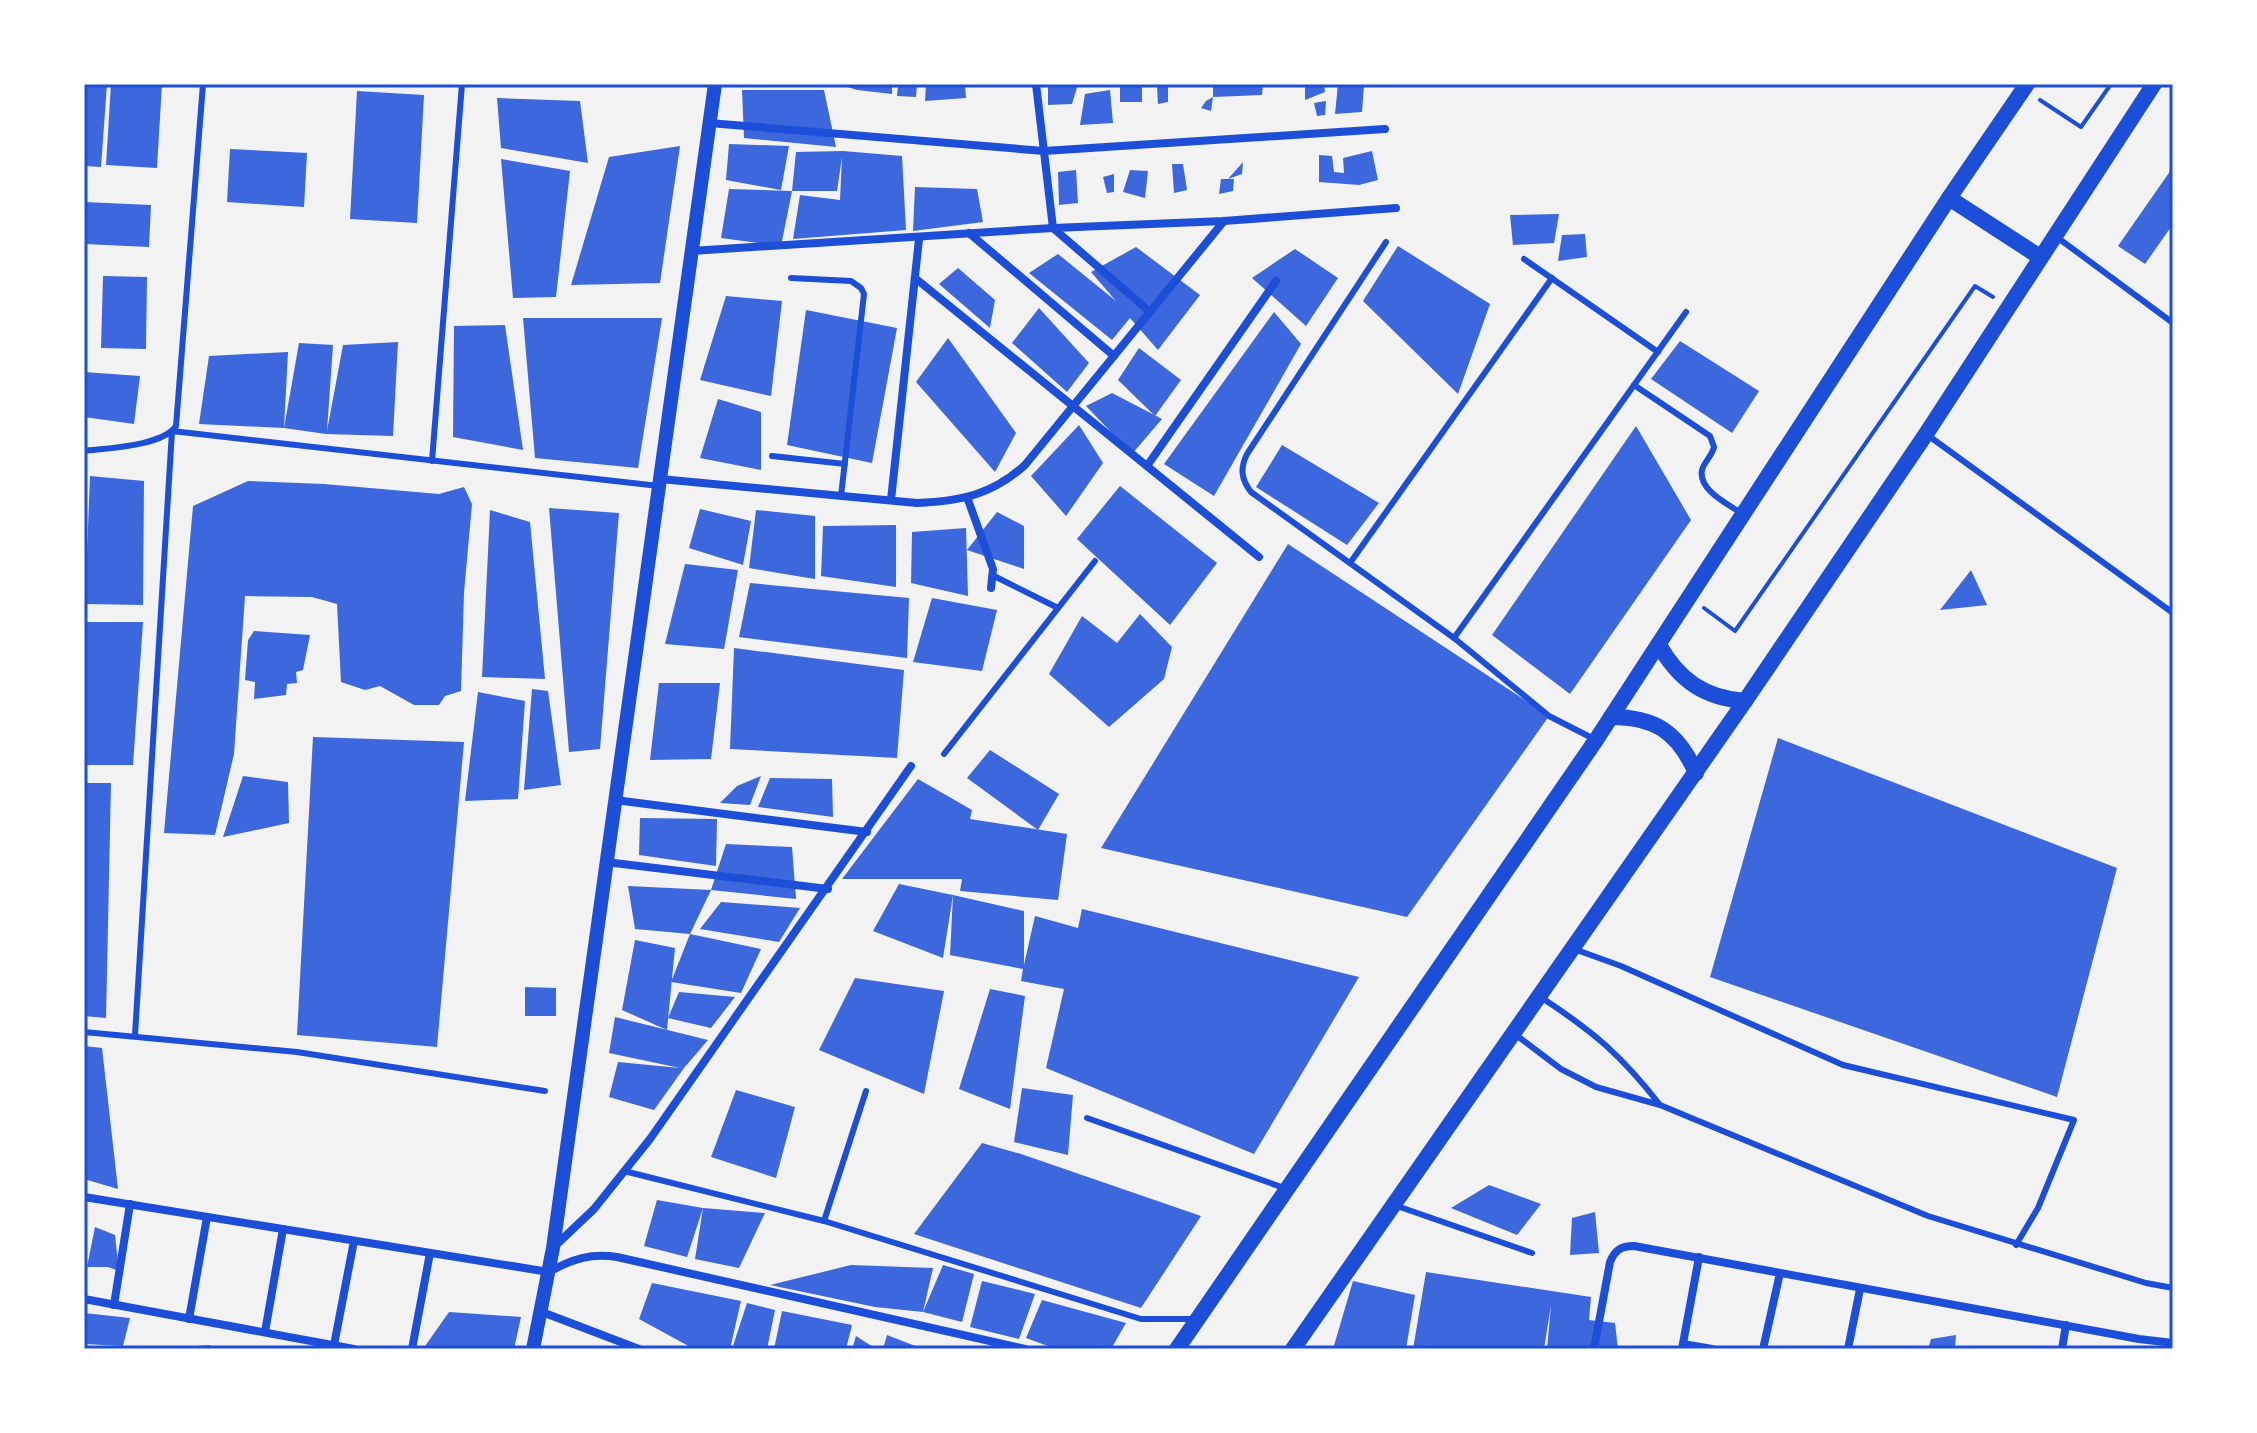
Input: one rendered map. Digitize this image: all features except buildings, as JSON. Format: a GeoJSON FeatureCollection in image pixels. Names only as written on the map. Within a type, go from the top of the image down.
{"type":"FeatureCollection","features":[{"type":"Feature","properties":{"kind":"main road"},"geometry":{"type":"LineString","coordinates":[[1297,1348],[1745,701],[1926,434],[2154,84]]}},
{"type":"Feature","properties":{"kind":"main road"},"geometry":{"type":"LineString","coordinates":[[1177,1349],[1596,740],[2025,86]]}},
{"type":"Feature","properties":{"kind":"main road"},"geometry":{"type":"LineString","coordinates":[[1949,198],[2040,257]]}},
{"type":"Feature","properties":{"kind":"main road"},"geometry":{"type":"LineString","coordinates":[[1659,645],[1670,664],[1685,680],[1703,692],[1724,699],[1745,701]]}},
{"type":"Feature","properties":{"kind":"main road"},"geometry":{"type":"LineString","coordinates":[[1611,717],[1633,717],[1654,723],[1673,736],[1687,752],[1696,773]]}},
{"type":"Feature","properties":{"kind":"street"},"geometry":{"type":"LineString","coordinates":[[533,1349],[553,1248],[715,84]]}},
{"type":"Feature","properties":{"kind":"street"},"geometry":{"type":"LineString","coordinates":[[1036,84],[1053,228],[1149,311]]}},
{"type":"Feature","properties":{"kind":"street"},"geometry":{"type":"LineString","coordinates":[[709,123],[1044,151],[1385,129]]}},
{"type":"Feature","properties":{"kind":"street"},"geometry":{"type":"LineString","coordinates":[[691,251],[919,239],[1053,228],[1224,221],[1396,208]]}},
{"type":"Feature","properties":{"kind":"street"},"geometry":{"type":"LineString","coordinates":[[659,483],[942,502],[989,491],[1025,465],[1224,221]]}},
{"type":"Feature","properties":{"kind":"street"},"geometry":{"type":"LineString","coordinates":[[969,233],[1114,356]]}},
{"type":"Feature","properties":{"kind":"street"},"geometry":{"type":"LineString","coordinates":[[891,500],[919,239]]}},
{"type":"Feature","properties":{"kind":"street"},"geometry":{"type":"LineString","coordinates":[[915,278],[1259,557]]}},
{"type":"Feature","properties":{"kind":"street"},"geometry":{"type":"LineString","coordinates":[[1147,466],[1276,281]]}},
{"type":"Feature","properties":{"kind":"street"},"geometry":{"type":"LineString","coordinates":[[967,497],[994,576],[991,588]]}},
{"type":"Feature","properties":{"kind":"street"},"geometry":{"type":"LineString","coordinates":[[553,1248],[594,1209],[650,1139],[828,889],[911,766]]}},
{"type":"Feature","properties":{"kind":"street"},"geometry":{"type":"LineString","coordinates":[[615,800],[867,832]]}},
{"type":"Feature","properties":{"kind":"street"},"geometry":{"type":"LineString","coordinates":[[606,862],[828,889]]}},
{"type":"Feature","properties":{"kind":"street"},"geometry":{"type":"LineString","coordinates":[[84,1197],[549,1272],[581,1257],[599,1254],[1025,1349]]}},
{"type":"Feature","properties":{"kind":"street"},"geometry":{"type":"LineString","coordinates":[[114,1305],[130,1204]]}},
{"type":"Feature","properties":{"kind":"street"},"geometry":{"type":"LineString","coordinates":[[189,1319],[207,1217]]}},
{"type":"Feature","properties":{"kind":"street"},"geometry":{"type":"LineString","coordinates":[[265,1332],[283,1229]]}},
{"type":"Feature","properties":{"kind":"street"},"geometry":{"type":"LineString","coordinates":[[334,1345],[354,1241]]}},
{"type":"Feature","properties":{"kind":"street"},"geometry":{"type":"LineString","coordinates":[[1594,1349],[1610,1262],[1614,1253],[1623,1246],[1699,1257],[2066,1325],[2139,1344],[2173,1343]]}},
{"type":"Feature","properties":{"kind":"street"},"geometry":{"type":"LineString","coordinates":[[412,1349],[430,1253]]}},
{"type":"Feature","properties":{"kind":"street"},"geometry":{"type":"LineString","coordinates":[[1699,1257],[1682,1346],[1712,1349]]}},
{"type":"Feature","properties":{"kind":"street"},"geometry":{"type":"LineString","coordinates":[[1763,1349],[1780,1273]]}},
{"type":"Feature","properties":{"kind":"street"},"geometry":{"type":"LineString","coordinates":[[1848,1349],[1860,1289]]}},
{"type":"Feature","properties":{"kind":"street"},"geometry":{"type":"LineString","coordinates":[[84,1299],[354,1349]]}},
{"type":"Feature","properties":{"kind":"street"},"geometry":{"type":"LineString","coordinates":[[542,1312],[639,1349]]}},
{"type":"Feature","properties":{"kind":"street"},"geometry":{"type":"LineString","coordinates":[[2062,1349],[2066,1325]]}},
{"type":"Feature","properties":{"kind":"lane"},"geometry":{"type":"LineString","coordinates":[[84,451],[151,441],[176,426],[203,84]]}},
{"type":"Feature","properties":{"kind":"lane"},"geometry":{"type":"LineString","coordinates":[[432,461],[462,84]]}},
{"type":"Feature","properties":{"kind":"lane"},"geometry":{"type":"LineString","coordinates":[[2055,236],[2173,323]]}},
{"type":"Feature","properties":{"kind":"lane"},"geometry":{"type":"LineString","coordinates":[[1386,242],[1243,463],[1242,473],[1251,492],[1454,638],[1549,716],[1596,740]]}},
{"type":"Feature","properties":{"kind":"lane"},"geometry":{"type":"LineString","coordinates":[[1524,259],[1658,352]]}},
{"type":"Feature","properties":{"kind":"lane"},"geometry":{"type":"LineString","coordinates":[[791,278],[851,281],[864,294],[841,496]]}},
{"type":"Feature","properties":{"kind":"lane"},"geometry":{"type":"LineString","coordinates":[[1350,563],[1552,278]]}},
{"type":"Feature","properties":{"kind":"lane"},"geometry":{"type":"LineString","coordinates":[[1454,638],[1686,312]]}},
{"type":"Feature","properties":{"kind":"lane"},"geometry":{"type":"LineString","coordinates":[[1634,385],[1710,436],[1714,447],[1702,468],[1704,484],[1744,515]]}},
{"type":"Feature","properties":{"kind":"lane"},"geometry":{"type":"LineString","coordinates":[[172,431],[659,483]]}},
{"type":"Feature","properties":{"kind":"lane"},"geometry":{"type":"LineString","coordinates":[[135,1035],[172,431]]}},
{"type":"Feature","properties":{"kind":"lane"},"geometry":{"type":"LineString","coordinates":[[1926,434],[2173,613]]}},
{"type":"Feature","properties":{"kind":"lane"},"geometry":{"type":"LineString","coordinates":[[772,456],[845,464]]}},
{"type":"Feature","properties":{"kind":"lane"},"geometry":{"type":"LineString","coordinates":[[944,754],[1095,561]]}},
{"type":"Feature","properties":{"kind":"lane"},"geometry":{"type":"LineString","coordinates":[[994,576],[1058,608]]}},
{"type":"Feature","properties":{"kind":"lane"},"geometry":{"type":"LineString","coordinates":[[1573,949],[1621,966],[1843,1065],[2074,1120],[2038,1208],[2016,1245]]}},
{"type":"Feature","properties":{"kind":"lane"},"geometry":{"type":"LineString","coordinates":[[1539,996],[1590,1030],[1619,1055],[1660,1105]]}},
{"type":"Feature","properties":{"kind":"lane"},"geometry":{"type":"LineString","coordinates":[[84,1032],[297,1052],[545,1091]]}},
{"type":"Feature","properties":{"kind":"lane"},"geometry":{"type":"LineString","coordinates":[[1513,1033],[1561,1069],[1596,1087],[1660,1105],[1928,1216],[2016,1245],[2173,1288]]}},
{"type":"Feature","properties":{"kind":"lane"},"geometry":{"type":"LineString","coordinates":[[824,1221],[866,1091]]}},
{"type":"Feature","properties":{"kind":"lane"},"geometry":{"type":"LineString","coordinates":[[1087,1118],[1287,1189]]}},
{"type":"Feature","properties":{"kind":"lane"},"geometry":{"type":"LineString","coordinates":[[624,1171],[824,1221],[1141,1319],[1198,1319]]}},
{"type":"Feature","properties":{"kind":"lane"},"geometry":{"type":"LineString","coordinates":[[1394,1205],[1532,1253]]}},
{"type":"Feature","properties":{"kind":"path"},"geometry":{"type":"LineString","coordinates":[[2025,86],[2081,127],[2111,84]]}},
{"type":"Feature","properties":{"kind":"path"},"geometry":{"type":"LineString","coordinates":[[1690,598],[1735,631],[1975,286],[2009,307]]}}]}
